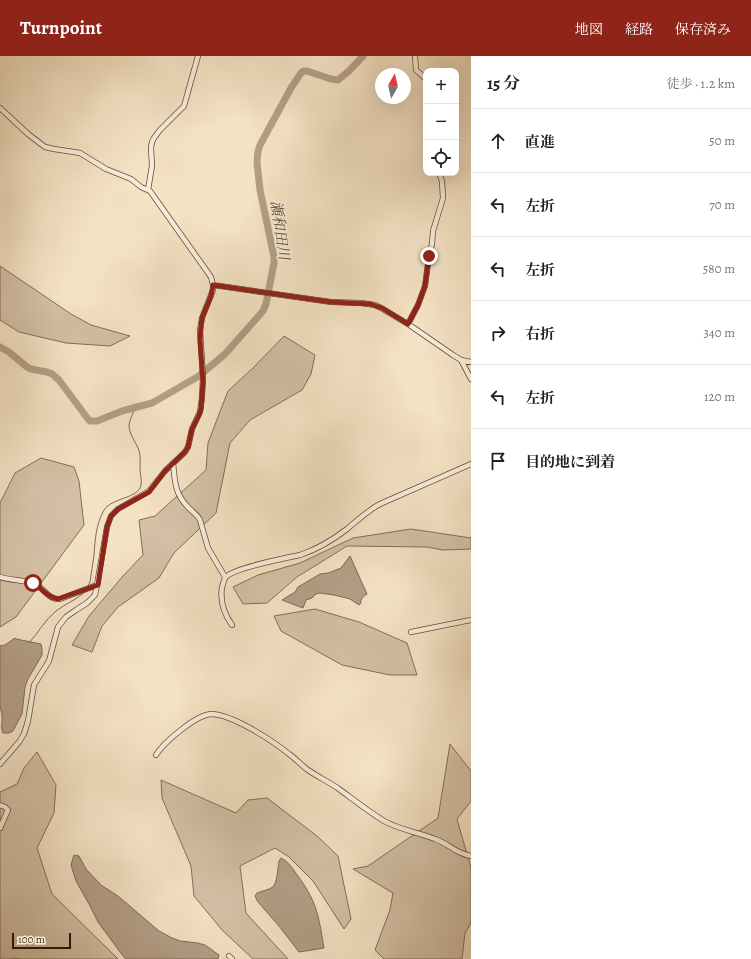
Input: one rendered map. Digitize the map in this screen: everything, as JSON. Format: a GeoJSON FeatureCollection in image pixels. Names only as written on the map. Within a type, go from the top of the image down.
{"type":"FeatureCollection","features":[{"type":"Feature","properties":{"kind":"street"},"geometry":{"type":"LineString","coordinates":[[148,190],[152,166],[150,148],[152,142],[155,135],[184,106],[198,56]]}},
{"type":"Feature","properties":{"kind":"street"},"geometry":{"type":"LineString","coordinates":[[415,56],[416,70],[423,76]]}},
{"type":"Feature","properties":{"kind":"street"},"geometry":{"type":"LineString","coordinates":[[0,108],[28,134],[45,147],[80,153],[111,172],[131,179],[141,187],[150,191],[211,277],[213,285],[211,296],[202,318],[201,326],[200,340],[203,382],[201,409],[193,427],[187,449],[165,471],[149,492],[118,509],[111,516],[107,527],[98,585],[94,597],[66,618],[58,628],[49,661],[33,687],[27,725],[24,734],[0,764]]}},
{"type":"Feature","properties":{"kind":"street"},"geometry":{"type":"LineString","coordinates":[[408,324],[418,305],[425,286],[434,224],[443,198],[442,181],[440,176]]}},
{"type":"Feature","properties":{"kind":"street"},"geometry":{"type":"LineString","coordinates":[[213,285],[331,302],[370,304],[382,308],[461,360],[471,362]]}},
{"type":"Feature","properties":{"kind":"street"},"geometry":{"type":"LineString","coordinates":[[461,360],[471,379]]}},
{"type":"Feature","properties":{"kind":"street"},"geometry":{"type":"LineString","coordinates":[[173,463],[177,491],[183,501],[200,520],[208,548],[225,577]]}},
{"type":"Feature","properties":{"kind":"street"},"geometry":{"type":"LineString","coordinates":[[232,625],[224,610],[222,598],[222,588],[225,577],[241,569],[307,552],[341,533],[369,510],[380,504],[471,464]]}},
{"type":"Feature","properties":{"kind":"street"},"geometry":{"type":"LineString","coordinates":[[0,577],[33,583],[54,599],[58,599],[98,585]]}},
{"type":"Feature","properties":{"kind":"street"},"geometry":{"type":"LineString","coordinates":[[412,632],[471,620]]}},
{"type":"Feature","properties":{"kind":"street"},"geometry":{"type":"LineString","coordinates":[[156,755],[169,740],[197,719],[208,715],[222,716],[260,733],[282,748],[308,770],[386,822],[437,840],[459,852],[471,856]]}},
{"type":"Feature","properties":{"kind":"street"},"geometry":{"type":"LineString","coordinates":[[0,805],[8,810],[0,828]]}},
{"type":"Feature","properties":{"kind":"shaded area"},"geometry":{"type":"Polygon","coordinates":[[[0,266],[71,314],[91,325],[130,336],[110,346],[66,343],[19,332],[0,320],[0,266]]]}},
{"type":"Feature","properties":{"kind":"shaded area"},"geometry":{"type":"Polygon","coordinates":[[[284,336],[315,355],[311,374],[302,390],[250,420],[230,443],[216,513],[174,553],[159,578],[118,607],[102,626],[92,652],[72,645],[89,616],[143,555],[139,520],[155,516],[206,470],[208,443],[228,391],[284,336]]]}},
{"type":"Feature","properties":{"kind":"shaded area"},"geometry":{"type":"Polygon","coordinates":[[[41,458],[74,467],[79,481],[84,525],[16,617],[0,627],[0,503],[15,473],[41,458]]]}},
{"type":"Feature","properties":{"kind":"shaded area"},"geometry":{"type":"Polygon","coordinates":[[[411,529],[471,538],[471,549],[443,550],[427,547],[347,546],[297,577],[267,603],[243,604],[233,587],[258,575],[300,563],[353,538],[411,529]]]}},
{"type":"Feature","properties":{"kind":"shaded area"},"geometry":{"type":"Polygon","coordinates":[[[350,556],[367,594],[362,598],[359,605],[350,599],[320,593],[306,600],[303,608],[282,600],[295,592],[298,587],[320,574],[328,573],[341,568],[350,556]]]}},
{"type":"Feature","properties":{"kind":"shaded area"},"geometry":{"type":"Polygon","coordinates":[[[315,609],[359,622],[407,643],[417,675],[390,675],[342,665],[281,631],[274,616],[315,609]]]}},
{"type":"Feature","properties":{"kind":"shaded area"},"geometry":{"type":"Polygon","coordinates":[[[15,638],[41,644],[42,655],[25,687],[22,714],[13,731],[3,733],[2,714],[0,708],[0,646],[5,645],[15,638]]]}},
{"type":"Feature","properties":{"kind":"shaded area"},"geometry":{"type":"Polygon","coordinates":[[[450,744],[471,771],[471,801],[457,819],[471,868],[471,923],[465,933],[462,959],[384,959],[375,950],[390,910],[393,893],[353,869],[368,866],[438,818],[450,744]]]}},
{"type":"Feature","properties":{"kind":"shaded area"},"geometry":{"type":"Polygon","coordinates":[[[37,752],[56,785],[54,813],[37,848],[52,894],[118,959],[0,959],[0,792],[17,784],[24,768],[37,752]]]}},
{"type":"Feature","properties":{"kind":"shaded area"},"geometry":{"type":"Polygon","coordinates":[[[161,780],[236,813],[248,800],[267,798],[317,836],[338,856],[351,919],[344,929],[313,881],[289,857],[275,848],[240,866],[246,913],[288,959],[253,959],[222,930],[194,896],[191,866],[162,798],[161,780]]]}},
{"type":"Feature","properties":{"kind":"shaded area"},"geometry":{"type":"Polygon","coordinates":[[[74,855],[79,856],[86,869],[101,885],[118,896],[159,931],[180,941],[205,945],[219,955],[218,959],[126,959],[98,922],[76,881],[71,865],[74,855]]]}},
{"type":"Feature","properties":{"kind":"shaded area"},"geometry":{"type":"Polygon","coordinates":[[[281,858],[293,868],[314,903],[324,948],[299,952],[258,902],[255,896],[257,893],[273,887],[281,858]]]}},
{"type":"Feature","properties":{"kind":"waterway","name":"瀬和田川"},"geometry":{"type":"LineString","coordinates":[[0,347],[9,352],[27,367],[52,374],[59,380],[90,421],[97,421],[122,411],[152,403],[199,376],[225,354],[263,311],[266,304],[274,257],[260,190],[257,163],[260,145],[291,88],[301,73],[307,71],[338,80],[363,56]]}},
{"type":"Feature","properties":{"kind":"waterway"},"geometry":{"type":"LineString","coordinates":[[88,586],[94,558],[96,532],[104,510],[113,503],[135,493],[139,490],[141,485],[140,453],[129,428],[135,408]]}},
{"type":"Feature","properties":{"kind":"waterway"},"geometry":{"type":"LineString","coordinates":[[29,643],[52,615],[85,592]]}},
{"type":"Feature","properties":{"kind":"route"},"geometry":{"type":"LineString","coordinates":[[33,583],[54,599],[60,599],[98,585],[107,527],[111,516],[114,512],[129,502],[149,492],[165,471],[187,449],[191,432],[201,409],[203,382],[200,340],[201,326],[202,318],[213,290],[213,285],[331,302],[370,304],[382,308],[408,324],[423,294],[429,256]]}}]}
